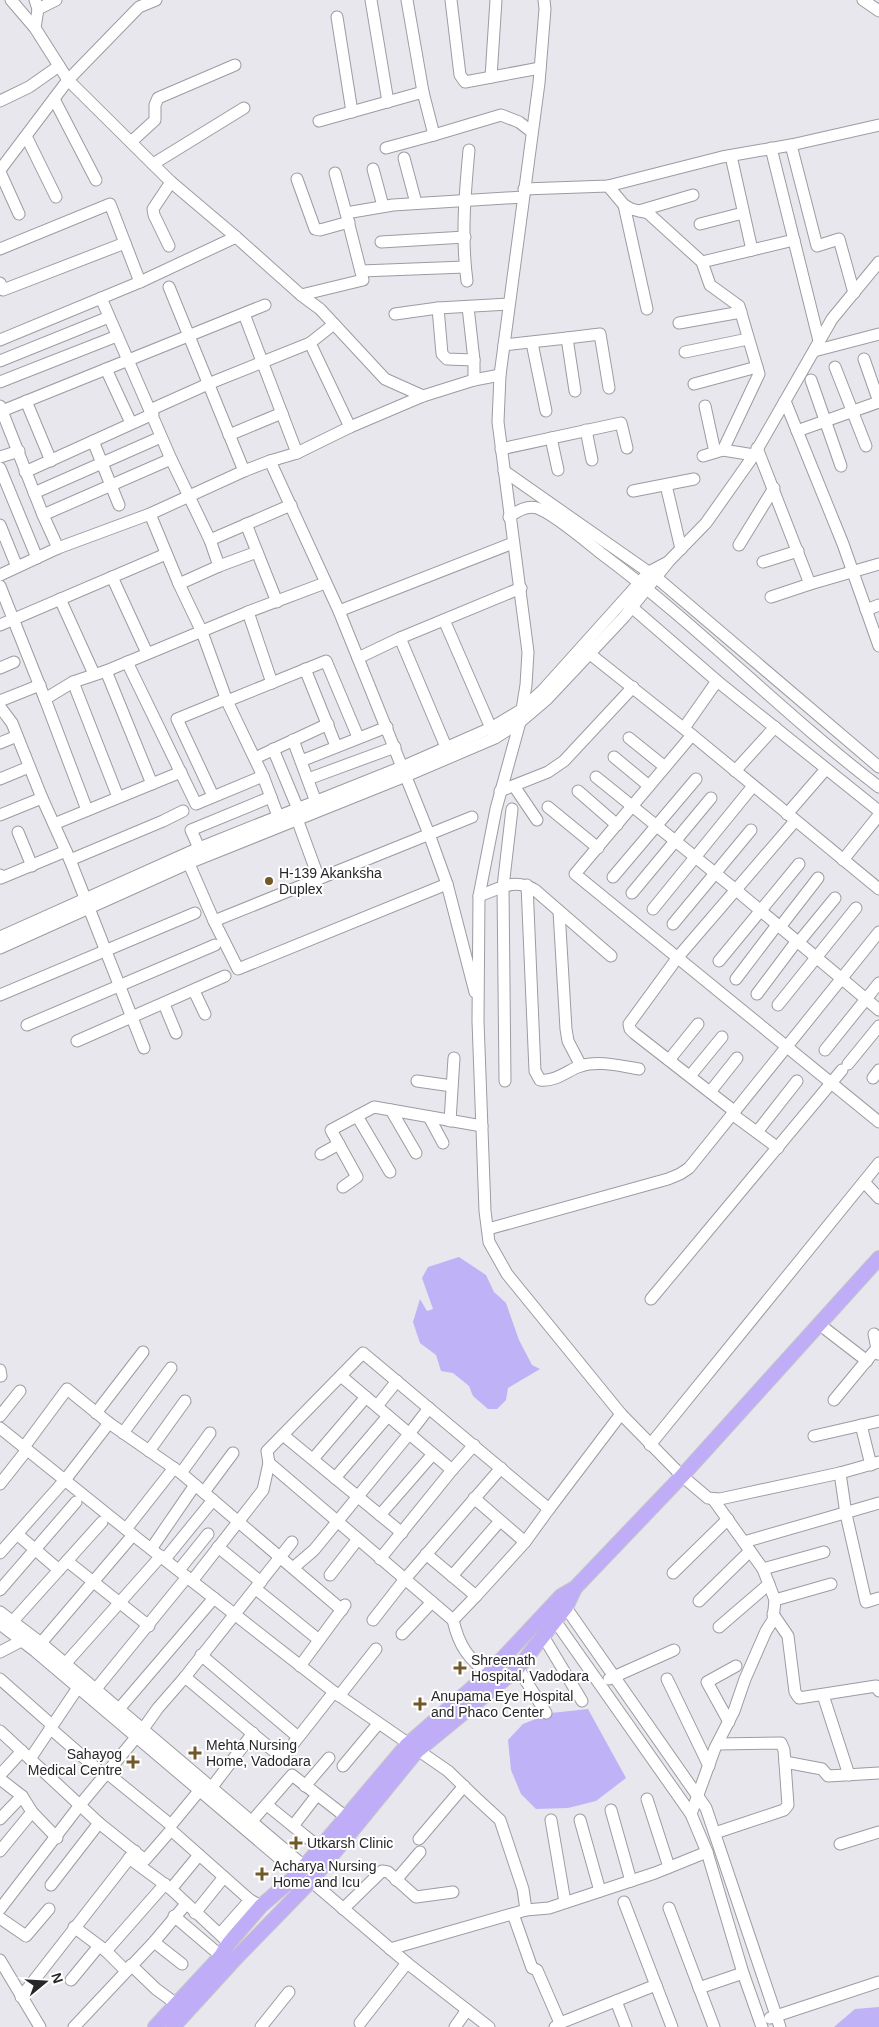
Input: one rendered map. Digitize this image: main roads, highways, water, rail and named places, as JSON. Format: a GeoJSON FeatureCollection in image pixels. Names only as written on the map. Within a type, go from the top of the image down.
{"type":"FeatureCollection","features":[{"type":"Feature","properties":{"kind":"main road"},"geometry":{"type":"LineString","coordinates":[[155,2027],[220,1956],[224,1939],[255,1903],[301,1870],[346,1817],[412,1748],[552,1615],[575,1588],[682,1476],[879,1258]]}},
{"type":"Feature","properties":{"kind":"main road"},"geometry":{"type":"LineString","coordinates":[[172,2027],[235,1958],[311,1881],[412,1748],[518,1668],[543,1636],[552,1615]]}},
{"type":"Feature","properties":{"kind":"place","name":"H-139 Akanksha Duplex"},"geometry":{"type":"Point","coordinates":[269,881]}},
{"type":"Feature","properties":{"kind":"place","name":"Shreenath Hospital, Vadodara"},"geometry":{"type":"Point","coordinates":[460,1668]}},
{"type":"Feature","properties":{"kind":"place","name":"Anupama Eye Hospital and Phaco Center"},"geometry":{"type":"Point","coordinates":[420,1704]}},
{"type":"Feature","properties":{"kind":"place","name":"Mehta Nursing Home, Vadodara"},"geometry":{"type":"Point","coordinates":[195,1753]}},
{"type":"Feature","properties":{"kind":"place","name":"Sahayog Medical Centre"},"geometry":{"type":"Point","coordinates":[133,1762]}},
{"type":"Feature","properties":{"kind":"place","name":"Utkarsh Clinic"},"geometry":{"type":"Point","coordinates":[296,1843]}},
{"type":"Feature","properties":{"kind":"place","name":"Acharya Nursing Home and Icu"},"geometry":{"type":"Point","coordinates":[262,1874]}}]}
